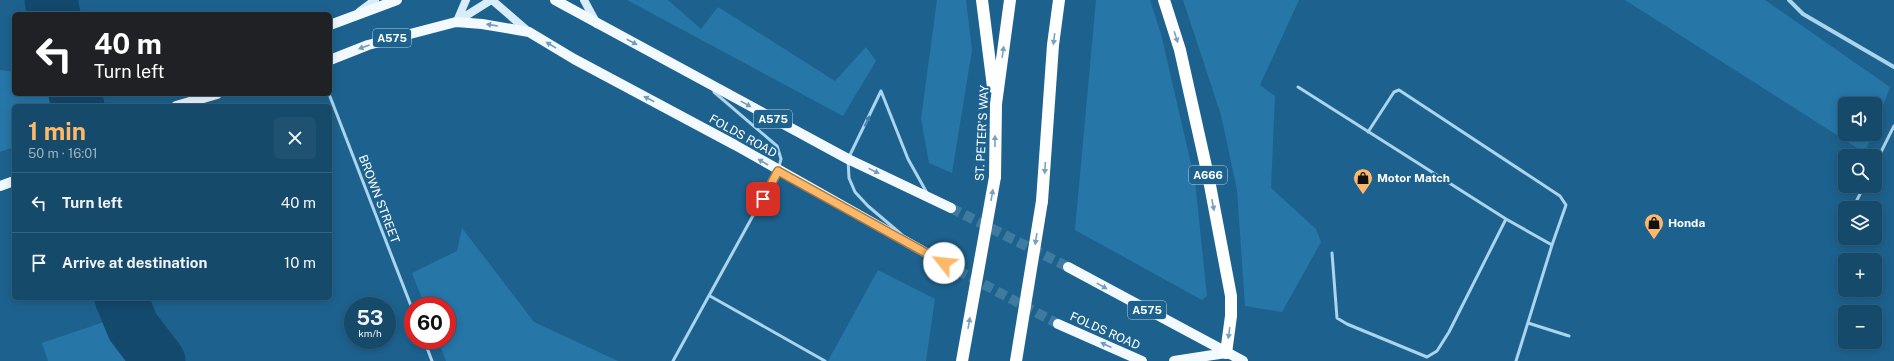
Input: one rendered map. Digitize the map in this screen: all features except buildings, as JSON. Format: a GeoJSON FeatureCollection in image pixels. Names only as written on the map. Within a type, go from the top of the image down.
{"type":"FeatureCollection","features":[{"type":"Feature","properties":{"kind":"highway"},"geometry":{"type":"LineString","coordinates":[[982,0],[996,104]]}},
{"type":"Feature","properties":{"kind":"highway","name":"ST. PETER'S WAY"},"geometry":{"type":"LineString","coordinates":[[962,361],[995,177],[996,104],[1010,0]]}},
{"type":"Feature","properties":{"kind":"highway"},"geometry":{"type":"LineString","coordinates":[[1016,361],[1042,201],[1053,45],[1059,0]]}},
{"type":"Feature","properties":{"kind":"highway","name":"A666"},"geometry":{"type":"LineString","coordinates":[[1164,0],[1180,50],[1209,180],[1231,296],[1231,316],[1227,357]]}},
{"type":"Feature","properties":{"kind":"main road"},"geometry":{"type":"LineString","coordinates":[[359,13],[375,0]]}},
{"type":"Feature","properties":{"kind":"main road"},"geometry":{"type":"LineString","coordinates":[[332,24],[397,0]]}},
{"type":"Feature","properties":{"kind":"main road"},"geometry":{"type":"LineString","coordinates":[[456,22],[466,0]]}},
{"type":"Feature","properties":{"kind":"main road"},"geometry":{"type":"LineString","coordinates":[[456,22],[492,0],[529,32]]}},
{"type":"Feature","properties":{"kind":"main road","name":"A575"},"geometry":{"type":"LineString","coordinates":[[555,0],[848,159],[951,208]]}},
{"type":"Feature","properties":{"kind":"main road"},"geometry":{"type":"LineString","coordinates":[[584,0],[597,24]]}},
{"type":"Feature","properties":{"kind":"main road","name":"A575"},"geometry":{"type":"LineString","coordinates":[[332,59],[368,45],[456,22],[482,24],[529,32]]}},
{"type":"Feature","properties":{"kind":"main road","name":"FOLDS ROAD"},"geometry":{"type":"LineString","coordinates":[[529,32],[574,59],[735,145],[778,171],[944,263]]}},
{"type":"Feature","properties":{"kind":"main road"},"geometry":{"type":"LineString","coordinates":[[176,104],[190,96]]}},
{"type":"Feature","properties":{"kind":"main road"},"geometry":{"type":"LineString","coordinates":[[183,104],[210,96]]}},
{"type":"Feature","properties":{"kind":"main road"},"geometry":{"type":"LineString","coordinates":[[0,186],[12,182]]}},
{"type":"Feature","properties":{"kind":"main road","name":"A575"},"geometry":{"type":"LineString","coordinates":[[1068,268],[1227,357]]}},
{"type":"Feature","properties":{"kind":"main road","name":"FOLDS ROAD"},"geometry":{"type":"LineString","coordinates":[[1058,324],[1142,361]]}},
{"type":"Feature","properties":{"kind":"main road"},"geometry":{"type":"LineString","coordinates":[[1174,361],[1227,357],[1243,361]]}},
{"type":"Feature","properties":{"kind":"street"},"geometry":{"type":"LineString","coordinates":[[1789,0],[1803,14],[1894,68]]}},
{"type":"Feature","properties":{"kind":"lane"},"geometry":{"type":"LineString","coordinates":[[673,361],[778,171],[781,159],[777,146],[699,79]]}},
{"type":"Feature","properties":{"kind":"lane"},"geometry":{"type":"LineString","coordinates":[[1298,87],[1506,219],[1552,244]]}},
{"type":"Feature","properties":{"kind":"lane"},"geometry":{"type":"LineString","coordinates":[[1368,132],[1394,92],[1399,90],[1560,196],[1566,205],[1552,244],[1516,361]]}},
{"type":"Feature","properties":{"kind":"lane"},"geometry":{"type":"LineString","coordinates":[[922,250],[868,206],[855,192],[850,178],[848,159],[881,91],[908,159],[930,198]]}},
{"type":"Feature","properties":{"kind":"lane","name":"BROWN STREET"},"geometry":{"type":"LineString","coordinates":[[330,96],[408,297]]}},
{"type":"Feature","properties":{"kind":"lane"},"geometry":{"type":"LineString","coordinates":[[1882,150],[1894,126]]}},
{"type":"Feature","properties":{"kind":"lane"},"geometry":{"type":"LineString","coordinates":[[1332,253],[1337,318],[1347,324],[1427,357],[1437,351],[1449,332],[1506,219]]}},
{"type":"Feature","properties":{"kind":"lane"},"geometry":{"type":"LineString","coordinates":[[710,296],[825,361]]}},
{"type":"Feature","properties":{"kind":"lane"},"geometry":{"type":"LineString","coordinates":[[1528,323],[1569,336]]}},
{"type":"Feature","properties":{"kind":"lane"},"geometry":{"type":"LineString","coordinates":[[427,349],[432,361]]}},
{"type":"Feature","properties":{"kind":"shaded area"},"geometry":{"type":"Polygon","coordinates":[[[627,0],[668,0],[701,29],[718,7],[835,81],[866,47],[876,61],[843,116],[627,0]]]}},
{"type":"Feature","properties":{"kind":"shaded area"},"geometry":{"type":"Polygon","coordinates":[[[937,0],[966,0],[972,50],[952,173],[929,163],[921,119],[937,0]]]}},
{"type":"Feature","properties":{"kind":"shaded area"},"geometry":{"type":"Polygon","coordinates":[[[1096,0],[1150,0],[1161,34],[1195,181],[1207,296],[1202,300],[1075,230],[1096,0]]]}},
{"type":"Feature","properties":{"kind":"shaded area"},"geometry":{"type":"Polygon","coordinates":[[[1183,0],[1299,0],[1260,85],[1275,96],[1271,188],[1316,229],[1321,242],[1282,312],[1245,306],[1237,190],[1221,115],[1183,0]]]}},
{"type":"Feature","properties":{"kind":"shaded area"},"geometry":{"type":"Polygon","coordinates":[[[1625,0],[1765,0],[1890,87],[1882,108],[1882,97],[1838,97],[1838,136],[1625,0]]]}},
{"type":"Feature","properties":{"kind":"shaded area"},"geometry":{"type":"Polygon","coordinates":[[[0,70],[12,72],[12,96],[82,96],[77,104],[12,104],[12,148],[0,152],[0,70]]]}},
{"type":"Feature","properties":{"kind":"shaded area"},"geometry":{"type":"Polygon","coordinates":[[[1846,141],[1869,141],[1866,149],[1859,149],[1846,141]]]}},
{"type":"Feature","properties":{"kind":"shaded area"},"geometry":{"type":"Polygon","coordinates":[[[462,228],[534,322],[618,361],[446,361],[441,349],[456,349],[456,297],[421,297],[412,273],[457,251],[462,228]]]}},
{"type":"Feature","properties":{"kind":"shaded area"},"geometry":{"type":"Polygon","coordinates":[[[878,270],[935,299],[926,361],[828,361],[878,270]]]}},
{"type":"Feature","properties":{"kind":"shaded area"},"geometry":{"type":"Polygon","coordinates":[[[142,309],[146,327],[173,361],[48,361],[42,343],[142,309]]]}},
{"type":"Feature","properties":{"kind":"waterway"},"geometry":{"type":"LineString","coordinates":[[51,0],[54,12]]}},
{"type":"Feature","properties":{"kind":"waterway"},"geometry":{"type":"LineString","coordinates":[[76,96],[78,104]]}},
{"type":"Feature","properties":{"kind":"waterway"},"geometry":{"type":"LineString","coordinates":[[122,300],[133,327],[159,361]]}},
{"type":"Feature","properties":{"kind":"tunnel"},"geometry":{"type":"LineString","coordinates":[[951,208],[1068,267]]}},
{"type":"Feature","properties":{"kind":"tunnel"},"geometry":{"type":"LineString","coordinates":[[944,263],[1058,324]]}},
{"type":"Feature","properties":{"kind":"place","name":"Motor Match"},"geometry":{"type":"Point","coordinates":[1363,195]}},
{"type":"Feature","properties":{"kind":"place","name":"Honda"},"geometry":{"type":"Point","coordinates":[1654,240]}},
{"type":"Feature","properties":{"kind":"route"},"geometry":{"type":"LineString","coordinates":[[763,199],[778,171],[944,263]]}}]}
